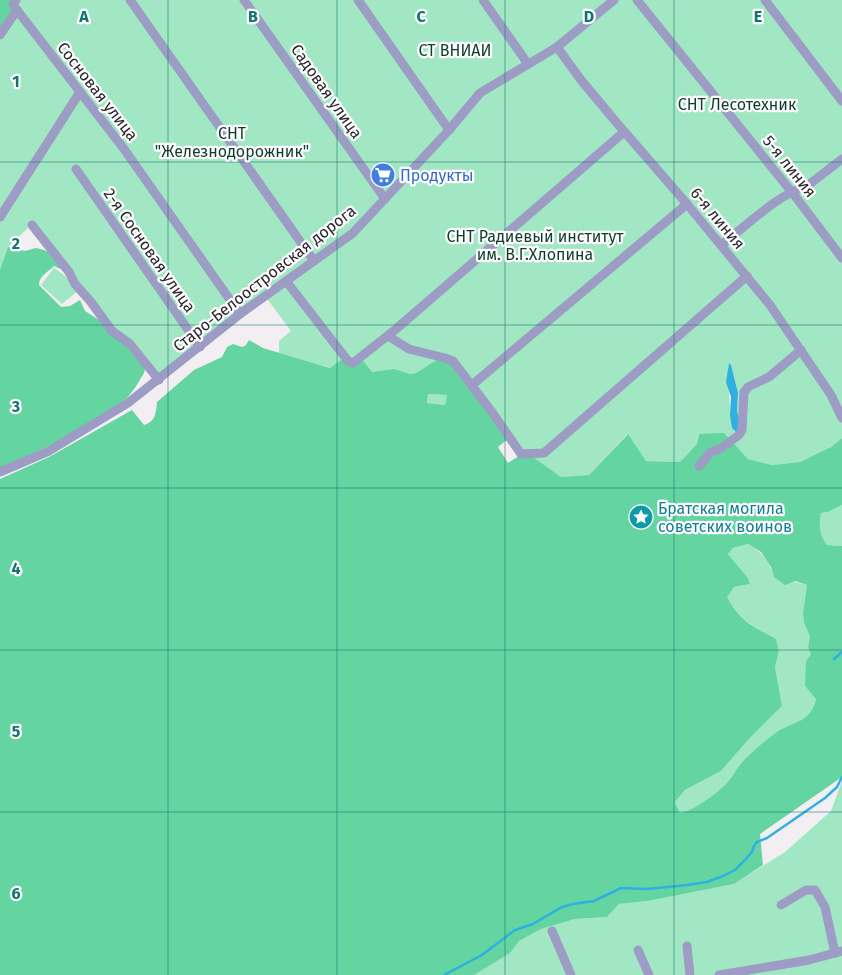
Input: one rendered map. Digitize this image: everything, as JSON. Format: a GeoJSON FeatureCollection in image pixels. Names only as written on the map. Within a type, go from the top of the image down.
{"type":"FeatureCollection","features":[{"type":"Feature","properties":{"kind":"street"},"geometry":{"type":"LineString","coordinates":[[130,0],[314,261]]}},
{"type":"Feature","properties":{"kind":"street","name":"Садовая улица"},"geometry":{"type":"LineString","coordinates":[[244,0],[385,199]]}},
{"type":"Feature","properties":{"kind":"street"},"geometry":{"type":"LineString","coordinates":[[358,0],[449,130]]}},
{"type":"Feature","properties":{"kind":"street"},"geometry":{"type":"LineString","coordinates":[[483,0],[528,64]]}},
{"type":"Feature","properties":{"kind":"street","name":"Старо-Белоостровская дорога"},"geometry":{"type":"LineString","coordinates":[[0,472],[49,450],[128,402],[159,380],[240,314],[352,233],[449,130],[480,93],[557,47],[613,0]]}},
{"type":"Feature","properties":{"kind":"street","name":"5-я линия"},"geometry":{"type":"LineString","coordinates":[[637,0],[793,192],[842,258]]}},
{"type":"Feature","properties":{"kind":"street"},"geometry":{"type":"LineString","coordinates":[[765,0],[842,101]]}},
{"type":"Feature","properties":{"kind":"street"},"geometry":{"type":"LineString","coordinates":[[0,35],[16,5]]}},
{"type":"Feature","properties":{"kind":"street","name":"Сосновая улица"},"geometry":{"type":"LineString","coordinates":[[16,5],[124,148],[240,314]]}},
{"type":"Feature","properties":{"kind":"street","name":"6-я линия"},"geometry":{"type":"LineString","coordinates":[[557,47],[581,80],[770,305],[831,395],[842,418]]}},
{"type":"Feature","properties":{"kind":"street"},"geometry":{"type":"LineString","coordinates":[[0,217],[80,92]]}},
{"type":"Feature","properties":{"kind":"street"},"geometry":{"type":"LineString","coordinates":[[286,282],[349,362],[353,363],[388,336],[624,132]]}},
{"type":"Feature","properties":{"kind":"street"},"geometry":{"type":"LineString","coordinates":[[721,245],[776,202],[807,186],[842,159]]}},
{"type":"Feature","properties":{"kind":"street","name":"2-я Сосновая улица"},"geometry":{"type":"LineString","coordinates":[[76,169],[200,346]]}},
{"type":"Feature","properties":{"kind":"street"},"geometry":{"type":"LineString","coordinates":[[472,385],[686,204]]}},
{"type":"Feature","properties":{"kind":"street"},"geometry":{"type":"LineString","coordinates":[[32,225],[112,331],[130,344],[159,380]]}},
{"type":"Feature","properties":{"kind":"street"},"geometry":{"type":"LineString","coordinates":[[388,336],[409,348],[453,361],[521,454],[544,453],[747,276]]}},
{"type":"Feature","properties":{"kind":"street"},"geometry":{"type":"LineString","coordinates":[[699,466],[711,452],[720,449],[739,435],[742,430],[744,392],[748,387],[769,377],[801,350]]}},
{"type":"Feature","properties":{"kind":"street"},"geometry":{"type":"LineString","coordinates":[[719,975],[800,962],[838,952],[825,906],[815,890],[806,890],[781,905]]}},
{"type":"Feature","properties":{"kind":"street"},"geometry":{"type":"LineString","coordinates":[[552,932],[572,975]]}},
{"type":"Feature","properties":{"kind":"street"},"geometry":{"type":"LineString","coordinates":[[687,946],[690,975]]}},
{"type":"Feature","properties":{"kind":"street"},"geometry":{"type":"LineString","coordinates":[[638,950],[649,975]]}},
{"type":"Feature","properties":{"kind":"green space"},"geometry":{"type":"Polygon","coordinates":[[[0,0],[16,0],[17,10],[0,35],[0,0]]]}},
{"type":"Feature","properties":{"kind":"green space"},"geometry":{"type":"Polygon","coordinates":[[[16,0],[842,0],[842,438],[831,447],[800,462],[772,465],[748,459],[723,434],[699,434],[697,444],[680,462],[646,461],[627,434],[589,475],[561,477],[522,454],[438,359],[416,373],[410,374],[394,370],[372,372],[345,357],[331,368],[279,353],[279,341],[291,331],[265,296],[157,377],[112,331],[30,223],[27,229],[8,247],[0,270],[0,35],[16,0]],[[729,363],[729,397],[734,430],[740,421],[737,412],[738,393],[729,363]]]}},
{"type":"Feature","properties":{"kind":"green space"},"geometry":{"type":"Polygon","coordinates":[[[8,247],[25,251],[36,248],[50,253],[61,266],[60,269],[54,266],[42,277],[39,285],[61,307],[70,306],[80,300],[85,311],[99,320],[128,347],[145,369],[131,393],[113,410],[66,438],[0,468],[0,270],[8,247]]]}},
{"type":"Feature","properties":{"kind":"green space"},"geometry":{"type":"Polygon","coordinates":[[[54,268],[64,275],[78,291],[62,304],[41,285],[54,268]]]}},
{"type":"Feature","properties":{"kind":"green space"},"geometry":{"type":"Polygon","coordinates":[[[249,340],[263,348],[330,368],[345,357],[348,361],[360,357],[372,372],[394,369],[410,374],[416,373],[438,359],[447,358],[509,438],[498,447],[508,463],[527,453],[561,477],[589,475],[628,434],[646,461],[680,462],[697,444],[699,434],[724,433],[748,459],[772,465],[800,462],[831,447],[842,438],[842,505],[828,512],[821,513],[820,526],[822,537],[827,545],[842,546],[842,777],[760,834],[763,865],[734,884],[648,901],[619,904],[607,917],[575,919],[541,929],[519,941],[510,953],[474,975],[0,975],[0,479],[49,457],[132,410],[144,425],[148,424],[155,416],[157,402],[194,370],[222,357],[227,347],[233,344],[242,347],[249,340]],[[428,394],[427,403],[445,405],[447,395],[428,394]],[[748,544],[733,548],[728,554],[748,578],[750,584],[734,587],[727,597],[742,618],[776,639],[779,651],[775,667],[782,706],[721,771],[685,790],[675,802],[680,813],[698,806],[716,792],[760,745],[783,728],[806,717],[814,707],[816,699],[805,686],[806,661],[811,654],[808,647],[810,636],[804,623],[803,613],[807,585],[795,581],[785,585],[774,577],[771,567],[761,552],[748,544]]]}},
{"type":"Feature","properties":{"kind":"green space"},"geometry":{"type":"Polygon","coordinates":[[[428,394],[447,395],[445,405],[427,403],[428,394]]]}},
{"type":"Feature","properties":{"kind":"green space"},"geometry":{"type":"Polygon","coordinates":[[[842,505],[842,546],[827,545],[820,529],[821,513],[828,512],[842,505]]]}},
{"type":"Feature","properties":{"kind":"green space"},"geometry":{"type":"Polygon","coordinates":[[[748,544],[764,558],[770,566],[774,577],[807,585],[803,613],[804,623],[810,636],[808,646],[811,654],[807,661],[807,668],[816,702],[811,713],[806,717],[780,730],[751,753],[719,791],[699,805],[680,813],[675,802],[685,790],[721,771],[782,706],[775,667],[779,651],[776,639],[754,626],[736,612],[726,597],[734,587],[750,584],[748,578],[728,554],[733,548],[748,544]]]}},
{"type":"Feature","properties":{"kind":"green space"},"geometry":{"type":"Polygon","coordinates":[[[842,781],[842,975],[474,975],[509,953],[519,941],[541,929],[575,919],[607,917],[619,904],[648,901],[734,884],[785,852],[831,811],[842,781]]]}},
{"type":"Feature","properties":{"kind":"water"},"geometry":{"type":"Polygon","coordinates":[[[729,363],[738,393],[737,412],[740,421],[739,430],[736,432],[732,428],[730,415],[731,397],[726,382],[729,363]]]}},
{"type":"Feature","properties":{"kind":"waterway"},"geometry":{"type":"LineString","coordinates":[[834,659],[842,652]]}},
{"type":"Feature","properties":{"kind":"waterway"},"geometry":{"type":"LineString","coordinates":[[444,975],[482,955],[515,930],[533,924],[562,907],[594,901],[621,888],[647,889],[687,885],[707,882],[723,876],[735,870],[752,852],[757,842],[767,838],[825,798],[837,787],[842,777]]}},
{"type":"Feature","properties":{"kind":"place","name":"Продукты"},"geometry":{"type":"Point","coordinates":[383,175]}},
{"type":"Feature","properties":{"kind":"place","name":"Братская могила советских воинов"},"geometry":{"type":"Point","coordinates":[641,517]}},
{"type":"Feature","properties":{"kind":"park label","name":"СТ ВНИАИ"},"geometry":{"type":"Point","coordinates":[455,50]}},
{"type":"Feature","properties":{"kind":"park label","name":"СНТ Лесотехник"},"geometry":{"type":"Point","coordinates":[737,104]}},
{"type":"Feature","properties":{"kind":"park label","name":"СНТ \"Железнодорожник\""},"geometry":{"type":"Point","coordinates":[232,142]}},
{"type":"Feature","properties":{"kind":"park label","name":"СНТ Радиевый институт им. В.Г.Хлопина"},"geometry":{"type":"Point","coordinates":[535,245]}}]}
